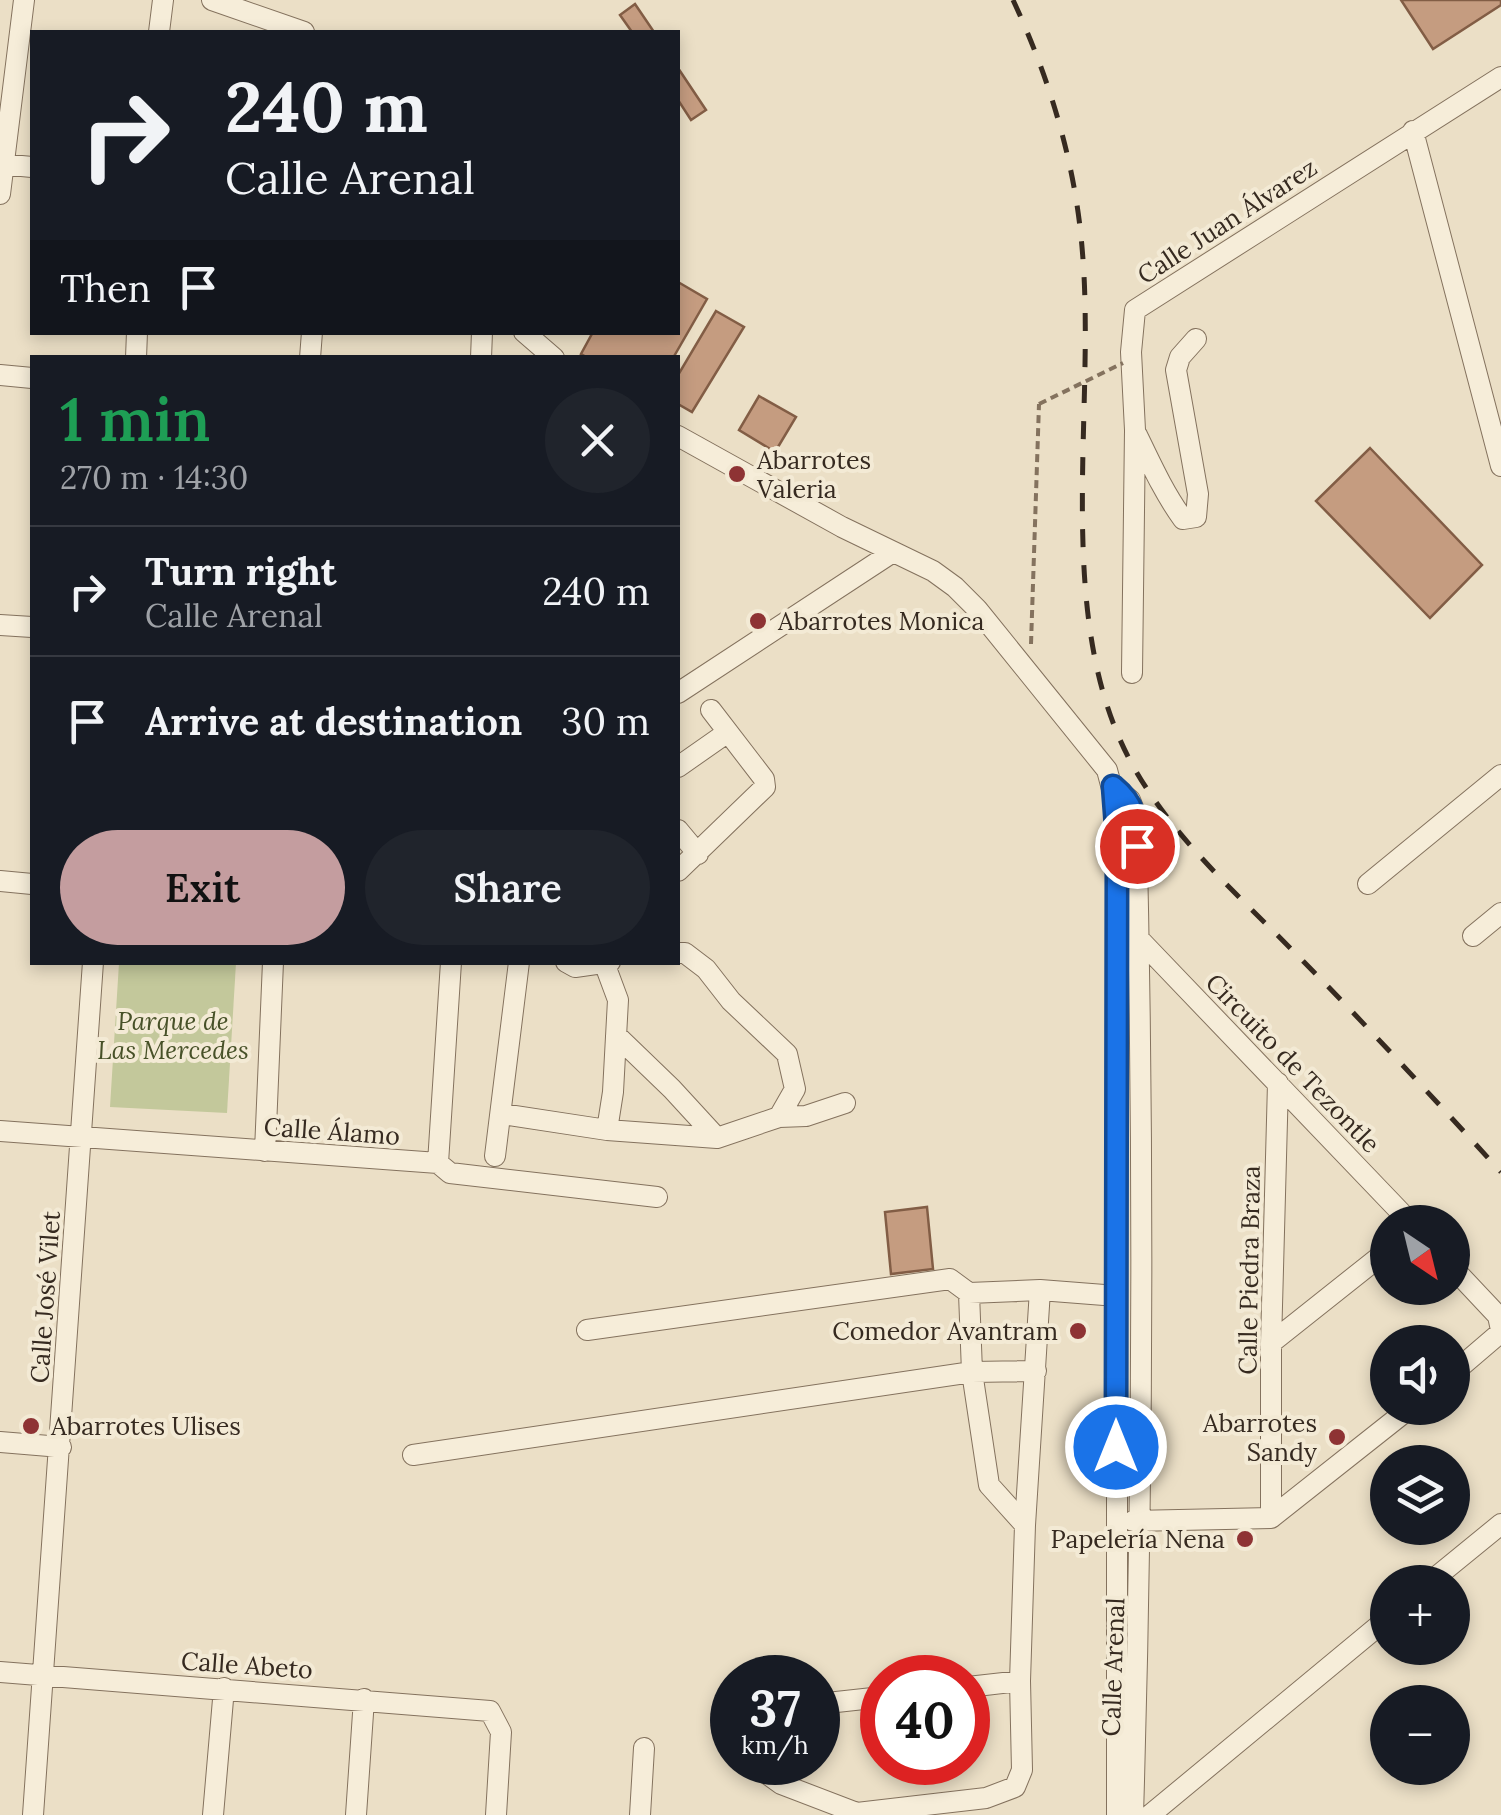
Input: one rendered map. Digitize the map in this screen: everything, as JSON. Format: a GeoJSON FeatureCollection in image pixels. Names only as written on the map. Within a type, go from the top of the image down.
{"type":"FeatureCollection","features":[{"type":"Feature","properties":{"kind":"street"},"geometry":{"type":"LineString","coordinates":[[0,194],[24,0]]}},
{"type":"Feature","properties":{"kind":"street"},"geometry":{"type":"LineString","coordinates":[[159,30],[163,0]]}},
{"type":"Feature","properties":{"kind":"street"},"geometry":{"type":"LineString","coordinates":[[212,0],[298,30]]}},
{"type":"Feature","properties":{"kind":"street","name":"Calle Juan Álvarez"},"geometry":{"type":"LineString","coordinates":[[1132,673],[1131,352],[1135,310],[1501,77]]}},
{"type":"Feature","properties":{"kind":"street"},"geometry":{"type":"LineString","coordinates":[[1413,131],[1501,466]]}},
{"type":"Feature","properties":{"kind":"street"},"geometry":{"type":"LineString","coordinates":[[2,164],[30,167]]}},
{"type":"Feature","properties":{"kind":"street"},"geometry":{"type":"LineString","coordinates":[[527,335],[551,355]]}},
{"type":"Feature","properties":{"kind":"street"},"geometry":{"type":"LineString","coordinates":[[1134,430],[1183,519],[1196,518],[1198,494],[1176,370],[1180,358],[1196,339]]}},
{"type":"Feature","properties":{"kind":"street"},"geometry":{"type":"LineString","coordinates":[[0,376],[30,378]]}},
{"type":"Feature","properties":{"kind":"street"},"geometry":{"type":"LineString","coordinates":[[680,437],[933,571],[955,587],[1095,754],[1113,786]]}},
{"type":"Feature","properties":{"kind":"street"},"geometry":{"type":"LineString","coordinates":[[683,685],[893,552]]}},
{"type":"Feature","properties":{"kind":"street"},"geometry":{"type":"LineString","coordinates":[[0,624],[30,627]]}},
{"type":"Feature","properties":{"kind":"street"},"geometry":{"type":"LineString","coordinates":[[680,869],[765,787],[764,778],[711,710]]}},
{"type":"Feature","properties":{"kind":"street"},"geometry":{"type":"LineString","coordinates":[[680,766],[728,732]]}},
{"type":"Feature","properties":{"kind":"street"},"geometry":{"type":"LineString","coordinates":[[1368,884],[1501,774]]}},
{"type":"Feature","properties":{"kind":"street","name":"Calle Arenal"},"geometry":{"type":"LineString","coordinates":[[1113,786],[1130,800],[1136,815],[1139,939],[1142,1520],[1133,1815]]}},
{"type":"Feature","properties":{"kind":"street","name":"Calle Arenal"},"geometry":{"type":"LineString","coordinates":[[1113,786],[1117,838],[1117,1815]]}},
{"type":"Feature","properties":{"kind":"street"},"geometry":{"type":"LineString","coordinates":[[680,832],[698,854]]}},
{"type":"Feature","properties":{"kind":"street"},"geometry":{"type":"LineString","coordinates":[[0,881],[30,884]]}},
{"type":"Feature","properties":{"kind":"street"},"geometry":{"type":"LineString","coordinates":[[1473,936],[1501,913]]}},
{"type":"Feature","properties":{"kind":"street","name":"Circuito de Tezontle"},"geometry":{"type":"LineString","coordinates":[[1139,939],[1394,1205]]}},
{"type":"Feature","properties":{"kind":"street"},"geometry":{"type":"LineString","coordinates":[[680,953],[706,969],[731,1001],[787,1054],[795,1089],[778,1118]]}},
{"type":"Feature","properties":{"kind":"street","name":"Calle José Vilet"},"geometry":{"type":"LineString","coordinates":[[33,1815],[92,965]]}},
{"type":"Feature","properties":{"kind":"street"},"geometry":{"type":"LineString","coordinates":[[265,1151],[274,965]]}},
{"type":"Feature","properties":{"kind":"street"},"geometry":{"type":"LineString","coordinates":[[438,1164],[450,965]]}},
{"type":"Feature","properties":{"kind":"street"},"geometry":{"type":"LineString","coordinates":[[495,1156],[519,965]]}},
{"type":"Feature","properties":{"kind":"street"},"geometry":{"type":"LineString","coordinates":[[571,965],[597,965]]}},
{"type":"Feature","properties":{"kind":"street"},"geometry":{"type":"LineString","coordinates":[[606,1130],[613,1092],[618,1000],[608,965]]}},
{"type":"Feature","properties":{"kind":"street"},"geometry":{"type":"LineString","coordinates":[[616,1035],[672,1088],[716,1138]]}},
{"type":"Feature","properties":{"kind":"street","name":"Calle Piedra Braza"},"geometry":{"type":"LineString","coordinates":[[1271,1518],[1278,1082]]}},
{"type":"Feature","properties":{"kind":"street"},"geometry":{"type":"LineString","coordinates":[[502,1114],[606,1130],[716,1138],[778,1118],[806,1116],[845,1103]]}},
{"type":"Feature","properties":{"kind":"street","name":"Calle Álamo"},"geometry":{"type":"LineString","coordinates":[[0,1131],[438,1164],[450,1173],[656,1197]]}},
{"type":"Feature","properties":{"kind":"street"},"geometry":{"type":"LineString","coordinates":[[1271,1342],[1370,1264]]}},
{"type":"Feature","properties":{"kind":"street"},"geometry":{"type":"LineString","coordinates":[[587,1330],[950,1279],[969,1292],[1040,1290],[1116,1296]]}},
{"type":"Feature","properties":{"kind":"street"},"geometry":{"type":"LineString","coordinates":[[1470,1286],[1498,1316],[1501,1331],[1470,1358]]}},
{"type":"Feature","properties":{"kind":"street"},"geometry":{"type":"LineString","coordinates":[[784,1785],[858,1812],[986,1798],[1014,1786],[1022,1770],[1020,1681],[1025,1525],[1040,1290]]}},
{"type":"Feature","properties":{"kind":"street"},"geometry":{"type":"LineString","coordinates":[[969,1292],[972,1372],[989,1485],[1025,1525]]}},
{"type":"Feature","properties":{"kind":"street"},"geometry":{"type":"LineString","coordinates":[[413,1456],[972,1372],[1036,1372]]}},
{"type":"Feature","properties":{"kind":"street"},"geometry":{"type":"LineString","coordinates":[[1116,1522],[1271,1518],[1389,1425]]}},
{"type":"Feature","properties":{"kind":"street"},"geometry":{"type":"LineString","coordinates":[[0,1442],[60,1447]]}},
{"type":"Feature","properties":{"kind":"street"},"geometry":{"type":"LineString","coordinates":[[1451,1565],[1501,1524]]}},
{"type":"Feature","properties":{"kind":"street"},"geometry":{"type":"LineString","coordinates":[[1150,1815],[1370,1633]]}},
{"type":"Feature","properties":{"kind":"street","name":"Calle Abeto"},"geometry":{"type":"LineString","coordinates":[[0,1672],[490,1711],[502,1732],[496,1815]]}},
{"type":"Feature","properties":{"kind":"street"},"geometry":{"type":"LineString","coordinates":[[990,1684],[1020,1681]]}},
{"type":"Feature","properties":{"kind":"street"},"geometry":{"type":"LineString","coordinates":[[212,1815],[224,1688]]}},
{"type":"Feature","properties":{"kind":"street"},"geometry":{"type":"LineString","coordinates":[[356,1815],[364,1699]]}},
{"type":"Feature","properties":{"kind":"street"},"geometry":{"type":"LineString","coordinates":[[640,1815],[644,1748]]}},
{"type":"Feature","properties":{"kind":"path"},"geometry":{"type":"LineString","coordinates":[[1018,659],[1031,648],[1039,404],[1123,363]]}},
{"type":"Feature","properties":{"kind":"green space","name":"Parque de Las Mercedes"},"geometry":{"type":"Polygon","coordinates":[[[119,965],[236,965],[227,1113],[110,1107],[119,965]]]}},
{"type":"Feature","properties":{"kind":"building"},"geometry":{"type":"Polygon","coordinates":[[[1401,0],[1501,0],[1501,5],[1433,49],[1401,0]]]}},
{"type":"Feature","properties":{"kind":"building"},"geometry":{"type":"Polygon","coordinates":[[[635,4],[653,30],[631,30],[620,15],[635,4]]]}},
{"type":"Feature","properties":{"kind":"building"},"geometry":{"type":"Polygon","coordinates":[[[680,71],[706,110],[691,120],[680,103],[680,71]]]}},
{"type":"Feature","properties":{"kind":"building"},"geometry":{"type":"Polygon","coordinates":[[[680,283],[707,299],[675,355],[581,354],[591,335],[680,335],[680,283]]]}},
{"type":"Feature","properties":{"kind":"building"},"geometry":{"type":"Polygon","coordinates":[[[716,311],[744,327],[692,412],[680,405],[680,372],[716,311]]]}},
{"type":"Feature","properties":{"kind":"building"},"geometry":{"type":"Polygon","coordinates":[[[759,396],[796,417],[775,452],[739,430],[759,396]]]}},
{"type":"Feature","properties":{"kind":"building"},"geometry":{"type":"Polygon","coordinates":[[[1370,448],[1482,565],[1430,618],[1316,501],[1370,448]]]}},
{"type":"Feature","properties":{"kind":"building"},"geometry":{"type":"Polygon","coordinates":[[[927,1207],[933,1269],[891,1274],[885,1212],[927,1207]]]}},
{"type":"Feature","properties":{"kind":"railway"},"geometry":{"type":"LineString","coordinates":[[1013,0],[1058,120],[1079,215],[1085,306],[1083,558],[1100,679],[1118,735],[1153,798],[1200,856],[1501,1172]]}},
{"type":"Feature","properties":{"kind":"place","name":"Abarrotes Valeria"},"geometry":{"type":"Point","coordinates":[737,474]}},
{"type":"Feature","properties":{"kind":"place","name":"Abarrotes Monica"},"geometry":{"type":"Point","coordinates":[758,621]}},
{"type":"Feature","properties":{"kind":"place","name":"Comedor Avantram"},"geometry":{"type":"Point","coordinates":[1078,1331]}},
{"type":"Feature","properties":{"kind":"place","name":"Abarrotes Ulises"},"geometry":{"type":"Point","coordinates":[31,1426]}},
{"type":"Feature","properties":{"kind":"place","name":"Abarrotes Sandy"},"geometry":{"type":"Point","coordinates":[1337,1437]}},
{"type":"Feature","properties":{"kind":"place","name":"Papelería Nena"},"geometry":{"type":"Point","coordinates":[1245,1539]}},
{"type":"Feature","properties":{"kind":"route"},"geometry":{"type":"LineString","coordinates":[[1116,1447],[1117,838],[1113,786],[1130,800],[1136,815],[1137,846]]}}]}
